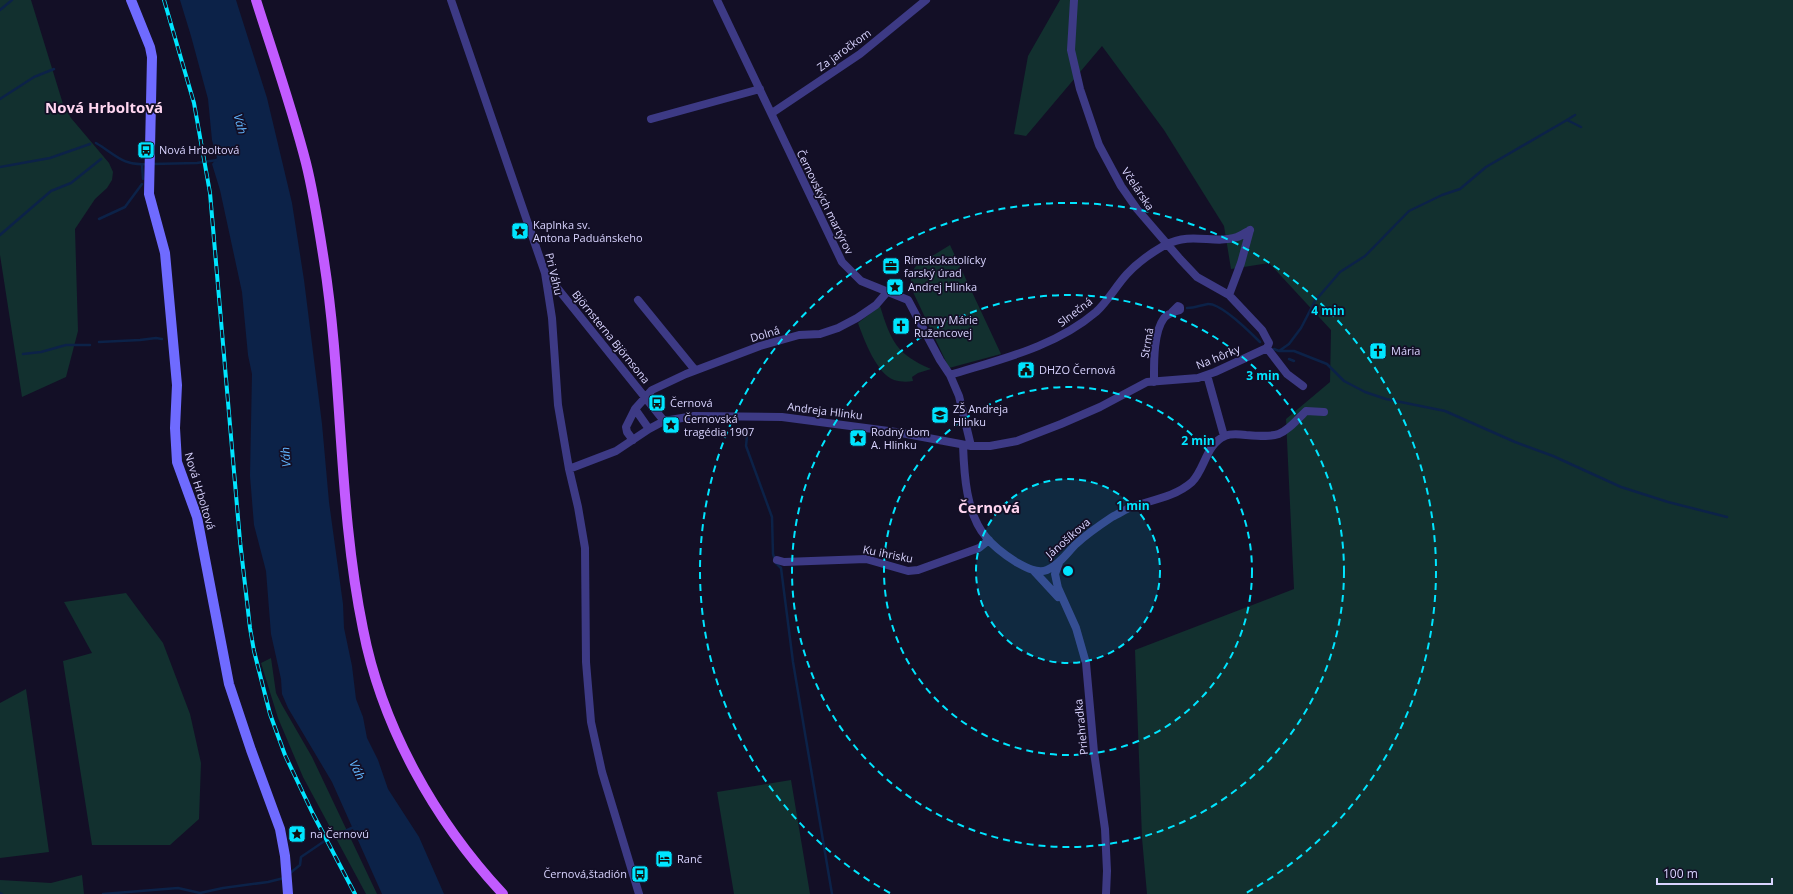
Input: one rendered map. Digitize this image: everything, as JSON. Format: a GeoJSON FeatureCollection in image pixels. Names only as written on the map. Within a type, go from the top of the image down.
{"type":"FeatureCollection","features":[{"type":"Feature","properties":{"kind":"main road"},"geometry":{"type":"LineString","coordinates":[[256,0],[282,79],[306,164],[317,222],[328,294],[345,499],[354,575],[367,647],[380,690],[396,732],[421,782],[455,834],[503,894]]}},
{"type":"Feature","properties":{"kind":"street","name":"Nová Hrboltová"},"geometry":{"type":"LineString","coordinates":[[131,0],[150,47],[152,57],[149,194],[163,242],[178,385],[176,428],[177,462],[197,517],[229,684],[280,829],[287,875],[288,894]]}},
{"type":"Feature","properties":{"kind":"street","name":"Pri Váhu"},"geometry":{"type":"LineString","coordinates":[[451,0],[545,273],[552,318],[558,405],[585,548],[586,662],[591,722],[602,772],[639,894]]}},
{"type":"Feature","properties":{"kind":"street","name":"Černovských martýrov"},"geometry":{"type":"LineString","coordinates":[[717,0],[842,262],[861,281],[908,300],[940,360],[950,375],[959,396],[967,446]]}},
{"type":"Feature","properties":{"kind":"street","name":"Za jaročkom"},"geometry":{"type":"LineString","coordinates":[[772,113],[860,54],[926,0]]}},
{"type":"Feature","properties":{"kind":"street","name":"Včelárska"},"geometry":{"type":"LineString","coordinates":[[1074,0],[1071,50],[1080,89],[1099,145],[1121,186],[1136,209],[1197,277],[1229,295],[1262,330],[1268,346],[1287,374],[1303,386]]}},
{"type":"Feature","properties":{"kind":"street"},"geometry":{"type":"LineString","coordinates":[[651,119],[760,89]]}},
{"type":"Feature","properties":{"kind":"street","name":"Slnečná"},"geometry":{"type":"LineString","coordinates":[[950,375],[1030,350],[1079,325],[1098,310],[1126,274],[1142,259],[1167,244],[1184,238],[1226,239],[1237,237],[1250,230],[1241,263],[1229,295]]}},
{"type":"Feature","properties":{"kind":"street","name":"Björnsterna Björnsona"},"geometry":{"type":"LineString","coordinates":[[545,273],[664,421]]}},
{"type":"Feature","properties":{"kind":"street","name":"Dolná"},"geometry":{"type":"LineString","coordinates":[[645,396],[652,390],[695,370],[760,346],[799,335],[820,334],[838,328],[857,318],[876,305],[888,291]]}},
{"type":"Feature","properties":{"kind":"street"},"geometry":{"type":"LineString","coordinates":[[638,300],[695,370]]}},
{"type":"Feature","properties":{"kind":"street","name":"Strmá"},"geometry":{"type":"LineString","coordinates":[[1150,382],[1160,326],[1164,318],[1172,312]]}},
{"type":"Feature","properties":{"kind":"street","name":"Na hôrky"},"geometry":{"type":"LineString","coordinates":[[1150,382],[1198,378],[1268,346]]}},
{"type":"Feature","properties":{"kind":"street"},"geometry":{"type":"LineString","coordinates":[[1207,375],[1224,436],[1236,434],[1262,437],[1277,436],[1287,430],[1306,411],[1324,412]]}},
{"type":"Feature","properties":{"kind":"street","name":"Andreja Hlinku"},"geometry":{"type":"LineString","coordinates":[[569,469],[616,451],[664,421],[704,415],[782,417],[896,432],[967,446],[990,446],[1017,441],[1100,407],[1150,382]]}},
{"type":"Feature","properties":{"kind":"street"},"geometry":{"type":"LineString","coordinates":[[633,440],[627,432],[626,426],[635,409],[645,396]]}},
{"type":"Feature","properties":{"kind":"street"},"geometry":{"type":"LineString","coordinates":[[635,409],[649,429]]}},
{"type":"Feature","properties":{"kind":"street","name":"Jánošíkova"},"geometry":{"type":"LineString","coordinates":[[1034,571],[1046,570],[1058,563],[1076,544],[1111,518],[1130,508],[1176,493],[1193,481],[1210,449],[1224,436]]}},
{"type":"Feature","properties":{"kind":"street"},"geometry":{"type":"LineString","coordinates":[[967,446],[964,466],[968,498],[976,520],[985,536],[1000,552],[1034,571],[1053,590],[1066,607]]}},
{"type":"Feature","properties":{"kind":"street","name":"Ku ihrisku"},"geometry":{"type":"LineString","coordinates":[[777,560],[792,562],[866,558],[908,571],[918,570],[979,548],[989,540]]}},
{"type":"Feature","properties":{"kind":"street","name":"Priehradka"},"geometry":{"type":"LineString","coordinates":[[1058,563],[1055,574],[1058,588],[1076,628],[1086,663],[1094,752],[1105,829],[1107,871],[1106,894]]}},
{"type":"Feature","properties":{"kind":"green space"},"geometry":{"type":"Polygon","coordinates":[[[0,0],[31,0],[63,104],[71,118],[109,163],[113,172],[112,180],[107,188],[95,199],[75,229],[78,331],[66,377],[22,397],[0,255],[0,0]]]}},
{"type":"Feature","properties":{"kind":"green space"},"geometry":{"type":"Polygon","coordinates":[[[1060,0],[1793,0],[1793,894],[1147,894],[1142,838],[1135,650],[1294,589],[1286,419],[1330,382],[1331,330],[1269,263],[1231,269],[1224,226],[1164,130],[1102,46],[1026,136],[1014,134],[1028,56],[1060,0]]]}},
{"type":"Feature","properties":{"kind":"green space"},"geometry":{"type":"Polygon","coordinates":[[[950,245],[1001,354],[949,368],[913,292],[911,278],[912,272],[916,266],[950,245]]]}},
{"type":"Feature","properties":{"kind":"green space"},"geometry":{"type":"Polygon","coordinates":[[[880,306],[896,345],[910,358],[931,369],[918,373],[912,377],[913,381],[899,381],[888,377],[877,364],[868,347],[858,323],[880,306]]]}},
{"type":"Feature","properties":{"kind":"green space"},"geometry":{"type":"Polygon","coordinates":[[[126,593],[163,643],[190,714],[201,763],[199,819],[170,845],[92,845],[63,661],[92,653],[64,602],[126,593]]]}},
{"type":"Feature","properties":{"kind":"green space"},"geometry":{"type":"Polygon","coordinates":[[[271,658],[276,693],[312,757],[377,894],[366,894],[303,777],[278,718],[261,663],[271,658]]]}},
{"type":"Feature","properties":{"kind":"green space"},"geometry":{"type":"Polygon","coordinates":[[[26,689],[49,852],[0,858],[0,703],[26,689]]]}},
{"type":"Feature","properties":{"kind":"green space"},"geometry":{"type":"Polygon","coordinates":[[[791,780],[810,894],[734,894],[717,792],[791,780]]]}},
{"type":"Feature","properties":{"kind":"green space"},"geometry":{"type":"Polygon","coordinates":[[[82,875],[84,894],[0,894],[0,880],[51,883],[82,875]]]}},
{"type":"Feature","properties":{"kind":"water","name":"Váh"},"geometry":{"type":"Polygon","coordinates":[[[180,0],[236,0],[267,98],[292,203],[304,280],[322,424],[329,502],[343,604],[344,628],[352,666],[356,699],[363,717],[367,738],[378,760],[388,789],[419,837],[444,894],[382,894],[332,782],[288,708],[282,694],[281,679],[271,634],[266,571],[254,525],[250,476],[252,374],[248,355],[242,292],[220,190],[212,164],[217,158],[212,140],[208,99],[180,0]]]}},
{"type":"Feature","properties":{"kind":"waterway"},"geometry":{"type":"LineString","coordinates":[[0,10],[12,0]]}},
{"type":"Feature","properties":{"kind":"waterway"},"geometry":{"type":"LineString","coordinates":[[0,99],[34,77],[54,69]]}},
{"type":"Feature","properties":{"kind":"waterway"},"geometry":{"type":"LineString","coordinates":[[1567,120],[1575,115]]}},
{"type":"Feature","properties":{"kind":"waterway"},"geometry":{"type":"LineString","coordinates":[[1274,349],[1279,351],[1289,344],[1301,328],[1315,301],[1340,272],[1365,256],[1409,211],[1442,195],[1460,189],[1486,167],[1567,120],[1581,127]]}},
{"type":"Feature","properties":{"kind":"waterway"},"geometry":{"type":"LineString","coordinates":[[96,143],[120,159],[132,163],[147,164]]}},
{"type":"Feature","properties":{"kind":"waterway"},"geometry":{"type":"LineString","coordinates":[[0,167],[50,158],[90,144]]}},
{"type":"Feature","properties":{"kind":"waterway"},"geometry":{"type":"LineString","coordinates":[[0,235],[51,191],[71,183],[101,159]]}},
{"type":"Feature","properties":{"kind":"waterway"},"geometry":{"type":"LineString","coordinates":[[152,164],[197,163],[217,160]]}},
{"type":"Feature","properties":{"kind":"waterway"},"geometry":{"type":"LineString","coordinates":[[142,165],[143,179]]}},
{"type":"Feature","properties":{"kind":"waterway"},"geometry":{"type":"LineString","coordinates":[[99,219],[125,207],[142,184]]}},
{"type":"Feature","properties":{"kind":"waterway"},"geometry":{"type":"LineString","coordinates":[[1187,308],[1208,304],[1214,305],[1236,319],[1260,342]]}},
{"type":"Feature","properties":{"kind":"waterway"},"geometry":{"type":"LineString","coordinates":[[99,342],[156,338],[162,339]]}},
{"type":"Feature","properties":{"kind":"waterway"},"geometry":{"type":"LineString","coordinates":[[23,354],[41,352],[66,345],[90,345]]}},
{"type":"Feature","properties":{"kind":"waterway"},"geometry":{"type":"LineString","coordinates":[[1279,351],[1294,351],[1327,364],[1344,381],[1365,392],[1386,399],[1445,411],[1515,442],[1553,456],[1621,487],[1668,502],[1727,517]]}},
{"type":"Feature","properties":{"kind":"waterway"},"geometry":{"type":"LineString","coordinates":[[1289,359],[1294,361]]}},
{"type":"Feature","properties":{"kind":"waterway"},"geometry":{"type":"LineString","coordinates":[[750,434],[747,436],[746,446],[772,517],[773,554],[776,563],[781,568],[793,662],[832,894]]}},
{"type":"Feature","properties":{"kind":"waterway"},"geometry":{"type":"LineString","coordinates":[[289,874],[300,865],[301,857],[326,840],[356,826]]}},
{"type":"Feature","properties":{"kind":"waterway"},"geometry":{"type":"LineString","coordinates":[[103,894],[178,888],[200,893],[284,878]]}},
{"type":"Feature","properties":{"kind":"railway"},"geometry":{"type":"LineString","coordinates":[[164,0],[194,103],[210,193],[240,541],[254,651],[270,714],[285,755],[313,814],[355,894]]}},
{"type":"Feature","properties":{"kind":"place","name":"Nová Hrboltová"},"geometry":{"type":"Point","coordinates":[146,150]}},
{"type":"Feature","properties":{"kind":"place","name":"Kaplnka sv. Antona Paduánskeho"},"geometry":{"type":"Point","coordinates":[520,231]}},
{"type":"Feature","properties":{"kind":"place","name":"Rímskokatolícky farský úrad"},"geometry":{"type":"Point","coordinates":[891,266]}},
{"type":"Feature","properties":{"kind":"place","name":"Andrej Hlinka"},"geometry":{"type":"Point","coordinates":[895,287]}},
{"type":"Feature","properties":{"kind":"place","name":"Panny Márie Ružencovej"},"geometry":{"type":"Point","coordinates":[901,326]}},
{"type":"Feature","properties":{"kind":"place","name":"Mária"},"geometry":{"type":"Point","coordinates":[1378,351]}},
{"type":"Feature","properties":{"kind":"place","name":"DHZO Černová"},"geometry":{"type":"Point","coordinates":[1026,370]}},
{"type":"Feature","properties":{"kind":"place","name":"Černová"},"geometry":{"type":"Point","coordinates":[657,403]}},
{"type":"Feature","properties":{"kind":"place","name":"ZŠ Andreja Hlinku"},"geometry":{"type":"Point","coordinates":[940,415]}},
{"type":"Feature","properties":{"kind":"place","name":"Černovská tragédia 1907"},"geometry":{"type":"Point","coordinates":[671,425]}},
{"type":"Feature","properties":{"kind":"place","name":"Rodný dom A. Hlinku"},"geometry":{"type":"Point","coordinates":[858,438]}},
{"type":"Feature","properties":{"kind":"place","name":"na Černovú"},"geometry":{"type":"Point","coordinates":[297,834]}},
{"type":"Feature","properties":{"kind":"place","name":"Ranč"},"geometry":{"type":"Point","coordinates":[664,859]}},
{"type":"Feature","properties":{"kind":"place","name":"Černová,štadión"},"geometry":{"type":"Point","coordinates":[640,874]}},
{"type":"Feature","properties":{"kind":"district","name":"Nová Hrboltová"},"geometry":{"type":"Point","coordinates":[104,108]}},
{"type":"Feature","properties":{"kind":"district","name":"Černová"},"geometry":{"type":"Point","coordinates":[989,508]}}]}
